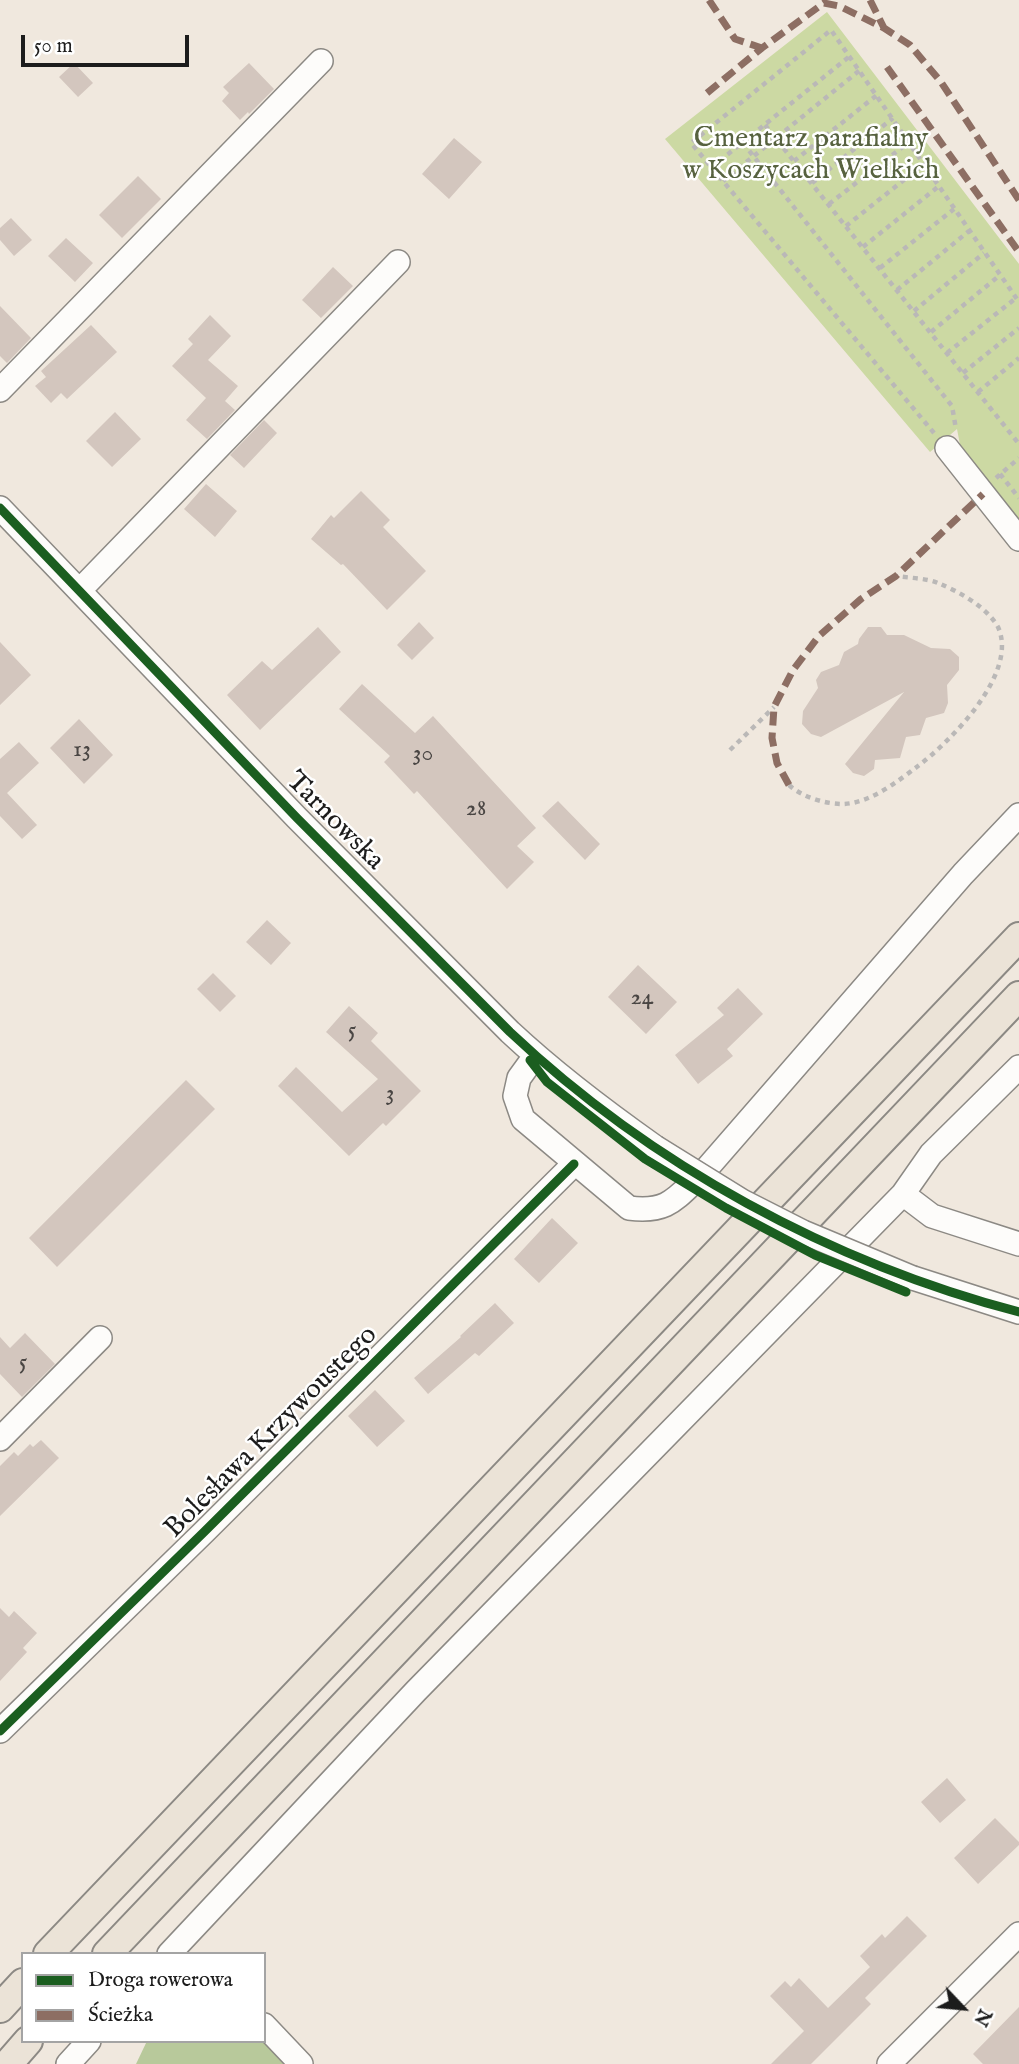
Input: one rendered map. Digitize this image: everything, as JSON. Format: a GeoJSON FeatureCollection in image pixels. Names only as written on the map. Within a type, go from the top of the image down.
{"type":"FeatureCollection","features":[{"type":"Feature","properties":{"kind":"main road"},"geometry":{"type":"LineString","coordinates":[[50,1952],[1019,937]]}},
{"type":"Feature","properties":{"kind":"main road"},"geometry":{"type":"LineString","coordinates":[[109,1952],[1019,996]]}},
{"type":"Feature","properties":{"kind":"main road"},"geometry":{"type":"LineString","coordinates":[[0,2008],[21,1985]]}},
{"type":"Feature","properties":{"kind":"main road"},"geometry":{"type":"LineString","coordinates":[[8,2064],[26,2043]]}},
{"type":"Feature","properties":{"kind":"street"},"geometry":{"type":"LineString","coordinates":[[0,390],[321,61]]}},
{"type":"Feature","properties":{"kind":"street"},"geometry":{"type":"LineString","coordinates":[[79,590],[398,262]]}},
{"type":"Feature","properties":{"kind":"street"},"geometry":{"type":"LineString","coordinates":[[944,445],[1019,539]]}},
{"type":"Feature","properties":{"kind":"street","name":"Tarnowska"},"geometry":{"type":"LineString","coordinates":[[0,508],[297,818],[535,1056],[600,1109],[654,1147],[754,1207],[849,1252],[913,1278],[1019,1312]]}},
{"type":"Feature","properties":{"kind":"street"},"geometry":{"type":"LineString","coordinates":[[535,1056],[519,1078],[515,1096],[523,1119],[629,1208],[648,1211],[669,1205],[702,1174],[954,885],[1019,815]]}},
{"type":"Feature","properties":{"kind":"street"},"geometry":{"type":"LineString","coordinates":[[182,1949],[426,1681],[903,1194],[931,1154],[1019,1067]]}},
{"type":"Feature","properties":{"kind":"street","name":"Bolesława Krzywoustego"},"geometry":{"type":"LineString","coordinates":[[0,1731],[574,1164]]}},
{"type":"Feature","properties":{"kind":"street"},"geometry":{"type":"LineString","coordinates":[[903,1194],[933,1216],[1019,1244]]}},
{"type":"Feature","properties":{"kind":"street"},"geometry":{"type":"LineString","coordinates":[[0,1438],[100,1338]]}},
{"type":"Feature","properties":{"kind":"street"},"geometry":{"type":"LineString","coordinates":[[889,2064],[1019,1934]]}},
{"type":"Feature","properties":{"kind":"street"},"geometry":{"type":"LineString","coordinates":[[266,2027],[301,2064]]}},
{"type":"Feature","properties":{"kind":"street"},"geometry":{"type":"LineString","coordinates":[[68,2064],[87,2043]]}},
{"type":"Feature","properties":{"kind":"path"},"geometry":{"type":"LineString","coordinates":[[944,445],[691,143],[831,30],[1017,300],[947,353]]}},
{"type":"Feature","properties":{"kind":"path"},"geometry":{"type":"LineString","coordinates":[[712,167],[850,56]]}},
{"type":"Feature","properties":{"kind":"path"},"geometry":{"type":"LineString","coordinates":[[723,181],[860,70]]}},
{"type":"Feature","properties":{"kind":"path"},"geometry":{"type":"LineString","coordinates":[[794,160],[877,94]]}},
{"type":"Feature","properties":{"kind":"path"},"geometry":{"type":"LineString","coordinates":[[813,183],[893,118]]}},
{"type":"Feature","properties":{"kind":"path"},"geometry":{"type":"LineString","coordinates":[[765,125],[1019,444]]}},
{"type":"Feature","properties":{"kind":"path"},"geometry":{"type":"LineString","coordinates":[[743,142],[952,406],[962,468]]}},
{"type":"Feature","properties":{"kind":"path"},"geometry":{"type":"LineString","coordinates":[[829,204],[909,142]]}},
{"type":"Feature","properties":{"kind":"path"},"geometry":{"type":"LineString","coordinates":[[846,226],[924,164]]}},
{"type":"Feature","properties":{"kind":"path"},"geometry":{"type":"LineString","coordinates":[[863,247],[939,186]]}},
{"type":"Feature","properties":{"kind":"path"},"geometry":{"type":"LineString","coordinates":[[880,268],[954,209]]}},
{"type":"Feature","properties":{"kind":"path"},"geometry":{"type":"LineString","coordinates":[[897,290],[969,231]]}},
{"type":"Feature","properties":{"kind":"path"},"geometry":{"type":"LineString","coordinates":[[914,311],[984,253]]}},
{"type":"Feature","properties":{"kind":"path"},"geometry":{"type":"LineString","coordinates":[[931,331],[1000,275]]}},
{"type":"Feature","properties":{"kind":"path"},"geometry":{"type":"LineString","coordinates":[[963,373],[1019,328]]}},
{"type":"Feature","properties":{"kind":"path"},"geometry":{"type":"LineString","coordinates":[[978,392],[1019,358]]}},
{"type":"Feature","properties":{"kind":"path"},"geometry":{"type":"LineString","coordinates":[[988,484],[1019,458]]}},
{"type":"Feature","properties":{"kind":"path"},"geometry":{"type":"LineString","coordinates":[[1000,474],[1019,498]]}},
{"type":"Feature","properties":{"kind":"path"},"geometry":{"type":"LineString","coordinates":[[789,785],[796,791],[819,800],[844,804],[869,798],[902,778],[937,751],[990,691],[1003,647],[998,627],[983,610],[936,582],[896,576]]}},
{"type":"Feature","properties":{"kind":"path"},"geometry":{"type":"LineString","coordinates":[[730,750],[774,707]]}},
{"type":"Feature","properties":{"kind":"green space","name":"Cmentarz parafialny w Koszycach Wielkich"},"geometry":{"type":"Polygon","coordinates":[[[827,12],[1019,264],[1019,521],[961,450],[957,429],[930,452],[665,139],[827,12]]]}},
{"type":"Feature","properties":{"kind":"green space"},"geometry":{"type":"Polygon","coordinates":[[[266,2042],[295,2064],[136,2064],[146,2043],[266,2042]]]}},
{"type":"Feature","properties":{"kind":"building"},"geometry":{"type":"Polygon","coordinates":[[[74,63],[93,83],[78,97],[59,77],[74,63]]]}},
{"type":"Feature","properties":{"kind":"building"},"geometry":{"type":"Polygon","coordinates":[[[249,63],[274,89],[240,120],[222,101],[229,93],[223,87],[249,63]]]}},
{"type":"Feature","properties":{"kind":"building"},"geometry":{"type":"Polygon","coordinates":[[[454,138],[482,162],[449,199],[422,174],[454,138]]]}},
{"type":"Feature","properties":{"kind":"building"},"geometry":{"type":"Polygon","coordinates":[[[138,176],[161,199],[122,238],[99,215],[138,176]]]}},
{"type":"Feature","properties":{"kind":"building"},"geometry":{"type":"Polygon","coordinates":[[[11,218],[32,240],[14,256],[0,240],[0,228],[11,218]]]}},
{"type":"Feature","properties":{"kind":"building"},"geometry":{"type":"Polygon","coordinates":[[[66,238],[93,263],[75,282],[48,256],[66,238]]]}},
{"type":"Feature","properties":{"kind":"building"},"geometry":{"type":"Polygon","coordinates":[[[333,267],[353,286],[321,318],[302,300],[333,267]]]}},
{"type":"Feature","properties":{"kind":"building"},"geometry":{"type":"Polygon","coordinates":[[[0,306],[31,338],[7,363],[0,356],[0,306]]]}},
{"type":"Feature","properties":{"kind":"building"},"geometry":{"type":"Polygon","coordinates":[[[210,315],[231,336],[208,360],[238,386],[225,401],[235,410],[207,439],[186,420],[206,398],[172,366],[193,344],[188,339],[210,315]]]}},
{"type":"Feature","properties":{"kind":"building"},"geometry":{"type":"Polygon","coordinates":[[[91,325],[117,352],[67,399],[61,393],[51,403],[35,386],[46,377],[41,371],[91,325]]]}},
{"type":"Feature","properties":{"kind":"building"},"geometry":{"type":"Polygon","coordinates":[[[115,412],[141,439],[112,467],[86,441],[115,412]]]}},
{"type":"Feature","properties":{"kind":"building"},"geometry":{"type":"Polygon","coordinates":[[[264,420],[277,433],[244,468],[230,455],[264,420]]]}},
{"type":"Feature","properties":{"kind":"building"},"geometry":{"type":"Polygon","coordinates":[[[206,484],[237,511],[215,537],[184,509],[206,484]]]}},
{"type":"Feature","properties":{"kind":"building"},"geometry":{"type":"Polygon","coordinates":[[[361,491],[390,520],[383,527],[426,571],[387,610],[343,564],[311,539],[331,515],[334,518],[361,491]]]}},
{"type":"Feature","properties":{"kind":"building"},"geometry":{"type":"Polygon","coordinates":[[[419,622],[434,638],[412,660],[397,645],[419,622]]]}},
{"type":"Feature","properties":{"kind":"building"},"geometry":{"type":"Polygon","coordinates":[[[318,627],[341,652],[260,730],[227,695],[262,661],[272,670],[318,627]]]}},
{"type":"Feature","properties":{"kind":"building"},"geometry":{"type":"Polygon","coordinates":[[[868,627],[881,627],[887,635],[904,635],[931,648],[950,649],[959,657],[959,670],[947,685],[948,703],[944,713],[926,718],[920,735],[906,737],[900,758],[875,760],[874,769],[864,776],[853,773],[845,764],[904,692],[821,737],[811,734],[802,724],[803,711],[818,688],[816,680],[821,672],[839,665],[844,652],[858,644],[868,627]]]}},
{"type":"Feature","properties":{"kind":"building"},"geometry":{"type":"Polygon","coordinates":[[[0,642],[31,675],[0,705],[0,642]]]}},
{"type":"Feature","properties":{"kind":"building"},"geometry":{"type":"Polygon","coordinates":[[[362,684],[415,733],[433,716],[536,828],[517,846],[534,862],[507,889],[417,791],[414,794],[384,762],[390,756],[339,709],[362,684]]]}},
{"type":"Feature","properties":{"kind":"building"},"geometry":{"type":"Polygon","coordinates":[[[79,719],[113,755],[84,784],[50,748],[79,719]]]}},
{"type":"Feature","properties":{"kind":"building"},"geometry":{"type":"Polygon","coordinates":[[[19,742],[39,763],[7,793],[37,825],[22,839],[0,816],[0,759],[19,742]]]}},
{"type":"Feature","properties":{"kind":"building"},"geometry":{"type":"Polygon","coordinates":[[[558,801],[600,844],[585,860],[542,816],[558,801]]]}},
{"type":"Feature","properties":{"kind":"building"},"geometry":{"type":"Polygon","coordinates":[[[267,920],[291,943],[271,965],[246,942],[267,920]]]}},
{"type":"Feature","properties":{"kind":"building"},"geometry":{"type":"Polygon","coordinates":[[[638,965],[677,1002],[646,1034],[608,997],[638,965]]]}},
{"type":"Feature","properties":{"kind":"building"},"geometry":{"type":"Polygon","coordinates":[[[213,973],[236,996],[220,1012],[197,989],[213,973]]]}},
{"type":"Feature","properties":{"kind":"building"},"geometry":{"type":"Polygon","coordinates":[[[738,988],[763,1014],[727,1049],[733,1056],[698,1084],[675,1055],[724,1015],[717,1008],[738,988]]]}},
{"type":"Feature","properties":{"kind":"building"},"geometry":{"type":"Polygon","coordinates":[[[349,1006],[378,1033],[371,1041],[421,1091],[386,1126],[383,1123],[349,1156],[278,1086],[296,1067],[342,1112],[378,1079],[326,1032],[349,1006]]]}},
{"type":"Feature","properties":{"kind":"building"},"geometry":{"type":"Polygon","coordinates":[[[186,1080],[215,1109],[57,1267],[29,1238],[186,1080]]]}},
{"type":"Feature","properties":{"kind":"building"},"geometry":{"type":"Polygon","coordinates":[[[552,1218],[578,1243],[539,1283],[514,1259],[552,1218]]]}},
{"type":"Feature","properties":{"kind":"building"},"geometry":{"type":"Polygon","coordinates":[[[495,1303],[514,1323],[479,1356],[475,1353],[428,1394],[414,1378],[495,1303]]]}},
{"type":"Feature","properties":{"kind":"building"},"geometry":{"type":"Polygon","coordinates":[[[25,1333],[55,1364],[22,1397],[0,1374],[0,1337],[10,1348],[25,1333]]]}},
{"type":"Feature","properties":{"kind":"building"},"geometry":{"type":"Polygon","coordinates":[[[375,1390],[405,1421],[377,1447],[348,1416],[375,1390]]]}},
{"type":"Feature","properties":{"kind":"building"},"geometry":{"type":"Polygon","coordinates":[[[41,1440],[59,1458],[0,1516],[0,1466],[14,1452],[18,1456],[30,1444],[33,1447],[41,1440]]]}},
{"type":"Feature","properties":{"kind":"building"},"geometry":{"type":"Polygon","coordinates":[[[0,1608],[9,1617],[14,1611],[37,1633],[23,1648],[27,1652],[0,1681],[0,1608]]]}},
{"type":"Feature","properties":{"kind":"building"},"geometry":{"type":"Polygon","coordinates":[[[947,1778],[966,1800],[940,1823],[921,1802],[947,1778]]]}},
{"type":"Feature","properties":{"kind":"building"},"geometry":{"type":"Polygon","coordinates":[[[995,1818],[1019,1845],[978,1884],[954,1858],[995,1818]]]}},
{"type":"Feature","properties":{"kind":"building"},"geometry":{"type":"Polygon","coordinates":[[[907,1916],[927,1936],[865,1998],[871,2004],[811,2064],[771,2064],[804,2031],[770,1996],[785,1981],[791,1987],[799,1978],[828,2008],[870,1967],[860,1956],[882,1934],[885,1938],[907,1916]]]}},
{"type":"Feature","properties":{"kind":"building"},"geometry":{"type":"Polygon","coordinates":[[[1019,2007],[1019,2064],[983,2064],[973,2054],[1019,2007]]]}},
{"type":"Feature","properties":{"kind":"marked path"},"geometry":{"type":"LineString","coordinates":[[709,0],[735,39],[762,48]]}},
{"type":"Feature","properties":{"kind":"marked path"},"geometry":{"type":"LineString","coordinates":[[870,0],[884,28]]}},
{"type":"Feature","properties":{"kind":"marked path"},"geometry":{"type":"LineString","coordinates":[[707,93],[762,48],[824,3],[839,6],[884,28],[910,45],[941,82],[1019,200]]}},
{"type":"Feature","properties":{"kind":"marked path"},"geometry":{"type":"LineString","coordinates":[[887,67],[1019,252]]}},
{"type":"Feature","properties":{"kind":"marked path"},"geometry":{"type":"LineString","coordinates":[[789,785],[777,763],[772,738],[774,707],[793,670],[819,636],[861,599],[896,576],[983,494]]}},
{"type":"Feature","properties":{"kind":"cycle path"},"geometry":{"type":"LineString","coordinates":[[0,508],[297,818],[510,1032],[565,1080],[623,1125],[747,1204],[880,1266],[1019,1312]]}},
{"type":"Feature","properties":{"kind":"cycle path"},"geometry":{"type":"LineString","coordinates":[[530,1060],[547,1082],[645,1159],[726,1208],[815,1255],[906,1292]]}},
{"type":"Feature","properties":{"kind":"cycle path"},"geometry":{"type":"LineString","coordinates":[[0,1731],[574,1164]]}}]}
